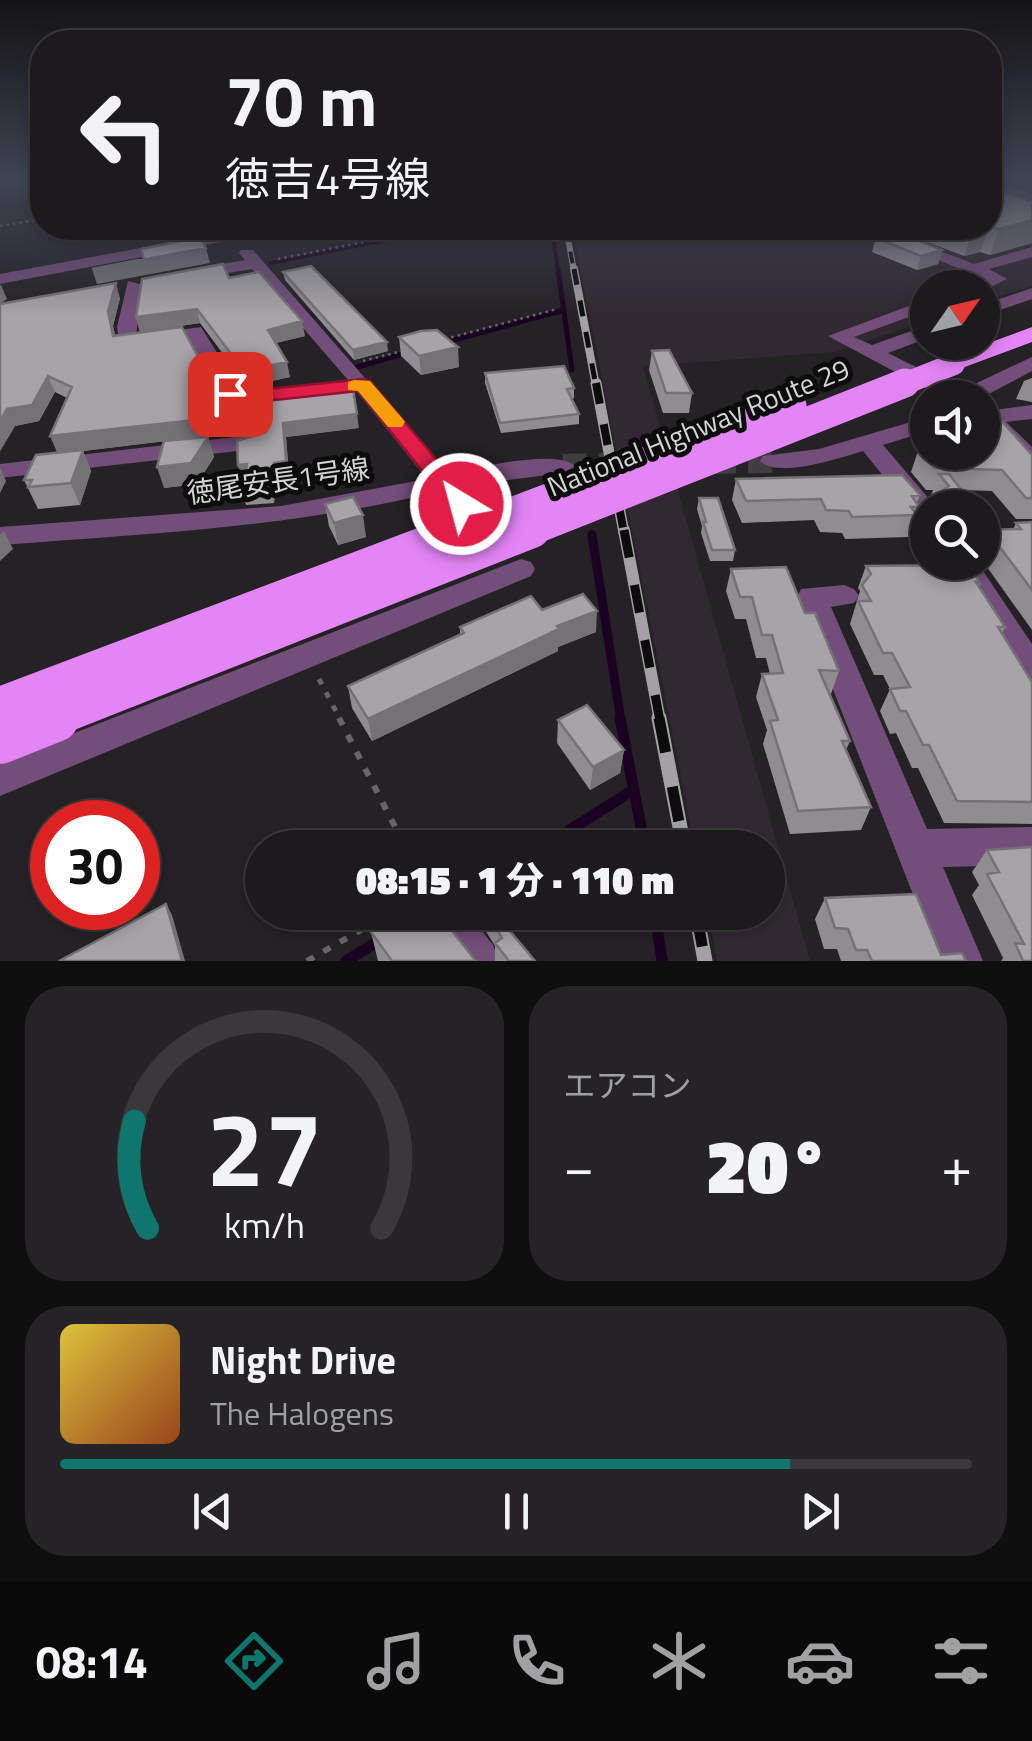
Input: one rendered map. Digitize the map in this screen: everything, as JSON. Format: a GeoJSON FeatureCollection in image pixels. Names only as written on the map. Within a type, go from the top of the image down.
{"type":"FeatureCollection","features":[{"type":"Feature","properties":{"kind":"highway"},"geometry":{"type":"LineString","coordinates":[[1000,327],[1032,315]]}},
{"type":"Feature","properties":{"kind":"highway","name":"National Highway Route 29"},"geometry":{"type":"LineString","coordinates":[[1000,339],[1032,334]]}},
{"type":"Feature","properties":{"kind":"highway","name":"National Highway Route 29"},"geometry":{"type":"LineString","coordinates":[[0,705],[911,360]]}},
{"type":"Feature","properties":{"kind":"highway","name":"National Highway Route 29"},"geometry":{"type":"LineString","coordinates":[[0,740],[914,360]]}},
{"type":"Feature","properties":{"kind":"street"},"geometry":{"type":"LineString","coordinates":[[0,279],[189,240]]}},
{"type":"Feature","properties":{"kind":"street"},"geometry":{"type":"LineString","coordinates":[[235,240],[445,480],[461,504]]}},
{"type":"Feature","properties":{"kind":"street"},"geometry":{"type":"LineString","coordinates":[[899,240],[972,269],[1032,252]]}},
{"type":"Feature","properties":{"kind":"street"},"geometry":{"type":"LineString","coordinates":[[256,264],[142,284],[123,325],[127,344],[194,331],[230,394],[238,398],[363,385]]}},
{"type":"Feature","properties":{"kind":"street"},"geometry":{"type":"LineString","coordinates":[[1000,305],[1032,293]]}},
{"type":"Feature","properties":{"kind":"street"},"geometry":{"type":"LineString","coordinates":[[910,310],[838,336],[926,380]]}},
{"type":"Feature","properties":{"kind":"street"},"geometry":{"type":"LineString","coordinates":[[871,352],[910,350]]}},
{"type":"Feature","properties":{"kind":"street"},"geometry":{"type":"LineString","coordinates":[[998,380],[1032,363]]}},
{"type":"Feature","properties":{"kind":"street"},"geometry":{"type":"LineString","coordinates":[[0,471],[255,442],[262,396]]}},
{"type":"Feature","properties":{"kind":"street"},"geometry":{"type":"LineString","coordinates":[[1000,419],[1032,412]]}},
{"type":"Feature","properties":{"kind":"street"},"geometry":{"type":"LineString","coordinates":[[772,461],[821,456],[910,429]]}},
{"type":"Feature","properties":{"kind":"street"},"geometry":{"type":"LineString","coordinates":[[1000,429],[1032,460]]}},
{"type":"Feature","properties":{"kind":"street"},"geometry":{"type":"LineString","coordinates":[[867,441],[910,492]]}},
{"type":"Feature","properties":{"kind":"street","name":"徳尾安長1号線"},"geometry":{"type":"LineString","coordinates":[[0,536],[208,523],[326,508],[445,480],[563,466]]}},
{"type":"Feature","properties":{"kind":"street"},"geometry":{"type":"LineString","coordinates":[[0,778],[521,569]]}},
{"type":"Feature","properties":{"kind":"street"},"geometry":{"type":"LineString","coordinates":[[974,580],[1032,670]]}},
{"type":"Feature","properties":{"kind":"street"},"geometry":{"type":"LineString","coordinates":[[844,596],[812,597],[912,848],[962,961]]}},
{"type":"Feature","properties":{"kind":"street"},"geometry":{"type":"LineString","coordinates":[[912,848],[1032,846]]}},
{"type":"Feature","properties":{"kind":"street"},"geometry":{"type":"LineString","coordinates":[[454,930],[477,961]]}},
{"type":"Feature","properties":{"kind":"path"},"geometry":{"type":"LineString","coordinates":[[256,264],[375,240]]}},
{"type":"Feature","properties":{"kind":"path"},"geometry":{"type":"LineString","coordinates":[[434,342],[557,309]]}},
{"type":"Feature","properties":{"kind":"path"},"geometry":{"type":"LineString","coordinates":[[346,366],[416,347]]}},
{"type":"Feature","properties":{"kind":"path"},"geometry":{"type":"LineString","coordinates":[[307,656],[397,830]]}},
{"type":"Feature","properties":{"kind":"path"},"geometry":{"type":"LineString","coordinates":[[307,961],[361,930]]}},
{"type":"Feature","properties":{"kind":"shaded area"},"geometry":{"type":"Polygon","coordinates":[[[1002,226],[1032,226],[1032,286],[1000,296],[1000,270],[910,270],[910,327],[835,352],[643,366],[773,830],[692,830],[574,240],[1002,240],[1002,226]]]}},
{"type":"Feature","properties":{"kind":"shaded area"},"geometry":{"type":"Polygon","coordinates":[[[785,872],[810,961],[717,961],[711,930],[785,930],[785,872]]]}},
{"type":"Feature","properties":{"kind":"building"},"geometry":{"type":"Polygon","coordinates":[[[185,240],[202,240],[206,248],[92,269],[144,259],[141,249],[185,240]]]}},
{"type":"Feature","properties":{"kind":"building"},"geometry":{"type":"Polygon","coordinates":[[[881,240],[918,240],[942,250],[921,256],[881,240]]]}},
{"type":"Feature","properties":{"kind":"building"},"geometry":{"type":"Polygon","coordinates":[[[223,264],[229,278],[259,272],[302,321],[268,330],[287,362],[239,372],[235,359],[197,309],[136,317],[142,279],[223,264]]]}},
{"type":"Feature","properties":{"kind":"building"},"geometry":{"type":"Polygon","coordinates":[[[311,266],[387,342],[353,350],[283,272],[311,266]]]}},
{"type":"Feature","properties":{"kind":"building"},"geometry":{"type":"Polygon","coordinates":[[[116,283],[108,311],[113,336],[182,327],[204,368],[220,384],[213,418],[50,436],[72,387],[48,376],[32,405],[7,409],[0,421],[0,304],[116,283]]]}},
{"type":"Feature","properties":{"kind":"building"},"geometry":{"type":"Polygon","coordinates":[[[437,330],[458,347],[419,356],[399,337],[421,331],[437,330]]]}},
{"type":"Feature","properties":{"kind":"building"},"geometry":{"type":"Polygon","coordinates":[[[669,350],[692,393],[666,393],[652,351],[669,350]]]}},
{"type":"Feature","properties":{"kind":"building"},"geometry":{"type":"Polygon","coordinates":[[[564,366],[574,388],[567,389],[579,414],[500,423],[485,373],[564,366]]]}},
{"type":"Feature","properties":{"kind":"building"},"geometry":{"type":"Polygon","coordinates":[[[352,383],[357,414],[283,423],[286,461],[274,463],[270,489],[243,491],[247,464],[238,465],[237,441],[266,432],[274,391],[352,383]]]}},
{"type":"Feature","properties":{"kind":"building"},"geometry":{"type":"Polygon","coordinates":[[[235,388],[242,388],[235,412],[235,388]]]}},
{"type":"Feature","properties":{"kind":"building"},"geometry":{"type":"Polygon","coordinates":[[[1000,419],[1032,455],[1032,498],[1026,498],[1002,470],[1000,419]]]}},
{"type":"Feature","properties":{"kind":"building"},"geometry":{"type":"Polygon","coordinates":[[[208,437],[191,463],[157,467],[164,441],[208,437]]]}},
{"type":"Feature","properties":{"kind":"building"},"geometry":{"type":"Polygon","coordinates":[[[83,450],[71,483],[28,487],[32,480],[24,480],[36,455],[83,450]]]}},
{"type":"Feature","properties":{"kind":"building"},"geometry":{"type":"Polygon","coordinates":[[[939,474],[949,474],[961,490],[943,490],[949,486],[939,474]]]}},
{"type":"Feature","properties":{"kind":"building"},"geometry":{"type":"Polygon","coordinates":[[[902,475],[916,490],[910,490],[910,515],[852,517],[849,511],[826,510],[821,499],[746,501],[736,479],[902,475]]]}},
{"type":"Feature","properties":{"kind":"building"},"geometry":{"type":"Polygon","coordinates":[[[353,497],[363,515],[334,523],[325,504],[353,497]]]}},
{"type":"Feature","properties":{"kind":"building"},"geometry":{"type":"Polygon","coordinates":[[[699,498],[718,498],[735,550],[712,550],[699,498]]]}},
{"type":"Feature","properties":{"kind":"building"},"geometry":{"type":"Polygon","coordinates":[[[1032,522],[1032,590],[1000,547],[1000,530],[1021,529],[1016,523],[1032,522]]]}},
{"type":"Feature","properties":{"kind":"building"},"geometry":{"type":"Polygon","coordinates":[[[866,566],[910,566],[910,580],[978,580],[1005,627],[998,627],[1032,682],[1032,802],[957,801],[929,745],[923,745],[890,689],[910,687],[892,653],[883,653],[858,601],[871,601],[862,585],[871,574],[866,566]]]}},
{"type":"Feature","properties":{"kind":"building"},"geometry":{"type":"Polygon","coordinates":[[[786,567],[805,613],[815,613],[839,671],[819,670],[850,741],[842,741],[871,807],[798,811],[770,721],[778,720],[762,674],[783,673],[772,635],[762,635],[752,597],[740,597],[731,569],[786,567]]]}},
{"type":"Feature","properties":{"kind":"building"},"geometry":{"type":"Polygon","coordinates":[[[583,594],[597,611],[557,626],[559,629],[368,719],[348,686],[464,633],[460,627],[531,596],[542,610],[583,594]]]}},
{"type":"Feature","properties":{"kind":"building"},"geometry":{"type":"Polygon","coordinates":[[[587,705],[624,750],[593,767],[558,720],[587,705]]]}},
{"type":"Feature","properties":{"kind":"building"},"geometry":{"type":"Polygon","coordinates":[[[1032,847],[1032,961],[1023,961],[1015,943],[1024,944],[987,874],[999,872],[987,850],[1032,847]]]}},
{"type":"Feature","properties":{"kind":"building"},"geometry":{"type":"Polygon","coordinates":[[[916,894],[941,955],[962,953],[966,961],[872,961],[867,950],[856,950],[848,929],[835,928],[825,898],[916,894]]]}},
{"type":"Feature","properties":{"kind":"building"},"geometry":{"type":"Polygon","coordinates":[[[166,904],[182,961],[59,961],[117,930],[160,930],[160,907],[166,904]]]}},
{"type":"Feature","properties":{"kind":"building"},"geometry":{"type":"Polygon","coordinates":[[[451,930],[476,961],[392,961],[371,932],[451,930]]]}},
{"type":"Feature","properties":{"kind":"building"},"geometry":{"type":"Polygon","coordinates":[[[497,930],[509,930],[535,961],[509,961],[495,943],[502,938],[497,930]]]}},
{"type":"Feature","properties":{"kind":"waterway"},"geometry":{"type":"LineString","coordinates":[[271,263],[385,240]]}},
{"type":"Feature","properties":{"kind":"waterway"},"geometry":{"type":"LineString","coordinates":[[554,240],[558,271]]}},
{"type":"Feature","properties":{"kind":"waterway"},"geometry":{"type":"LineString","coordinates":[[558,269],[564,310]]}},
{"type":"Feature","properties":{"kind":"waterway"},"geometry":{"type":"LineString","coordinates":[[443,343],[564,310]]}},
{"type":"Feature","properties":{"kind":"waterway"},"geometry":{"type":"LineString","coordinates":[[564,310],[572,370]]}},
{"type":"Feature","properties":{"kind":"waterway"},"geometry":{"type":"LineString","coordinates":[[357,367],[406,353]]}},
{"type":"Feature","properties":{"kind":"waterway"},"geometry":{"type":"LineString","coordinates":[[592,535],[621,721]]}},
{"type":"Feature","properties":{"kind":"waterway"},"geometry":{"type":"LineString","coordinates":[[620,718],[642,830]]}},
{"type":"Feature","properties":{"kind":"waterway"},"geometry":{"type":"LineString","coordinates":[[570,830],[628,793]]}},
{"type":"Feature","properties":{"kind":"waterway"},"geometry":{"type":"LineString","coordinates":[[658,930],[662,961]]}},
{"type":"Feature","properties":{"kind":"waterway"},"geometry":{"type":"LineString","coordinates":[[346,961],[380,940]]}},
{"type":"Feature","properties":{"kind":"tunnel"},"geometry":{"type":"LineString","coordinates":[[712,462],[772,461]]}},
{"type":"Feature","properties":{"kind":"tunnel"},"geometry":{"type":"LineString","coordinates":[[563,466],[627,464]]}},
{"type":"Feature","properties":{"kind":"railway"},"geometry":{"type":"LineString","coordinates":[[568,240],[574,271]]}},
{"type":"Feature","properties":{"kind":"railway"},"geometry":{"type":"LineString","coordinates":[[574,269],[596,386]]}},
{"type":"Feature","properties":{"kind":"railway"},"geometry":{"type":"LineString","coordinates":[[596,383],[624,533]]}},
{"type":"Feature","properties":{"kind":"railway"},"geometry":{"type":"LineString","coordinates":[[624,530],[660,721]]}},
{"type":"Feature","properties":{"kind":"railway"},"geometry":{"type":"LineString","coordinates":[[659,718],[681,830]]}},
{"type":"Feature","properties":{"kind":"railway"},"geometry":{"type":"LineString","coordinates":[[699,930],[705,961]]}},
{"type":"Feature","properties":{"kind":"slow traffic"},"geometry":{"type":"LineString","coordinates":[[354,386],[363,385],[395,422]]}},
{"type":"Feature","properties":{"kind":"route"},"geometry":{"type":"LineString","coordinates":[[230,394],[238,398],[363,385],[461,504]]}}]}
